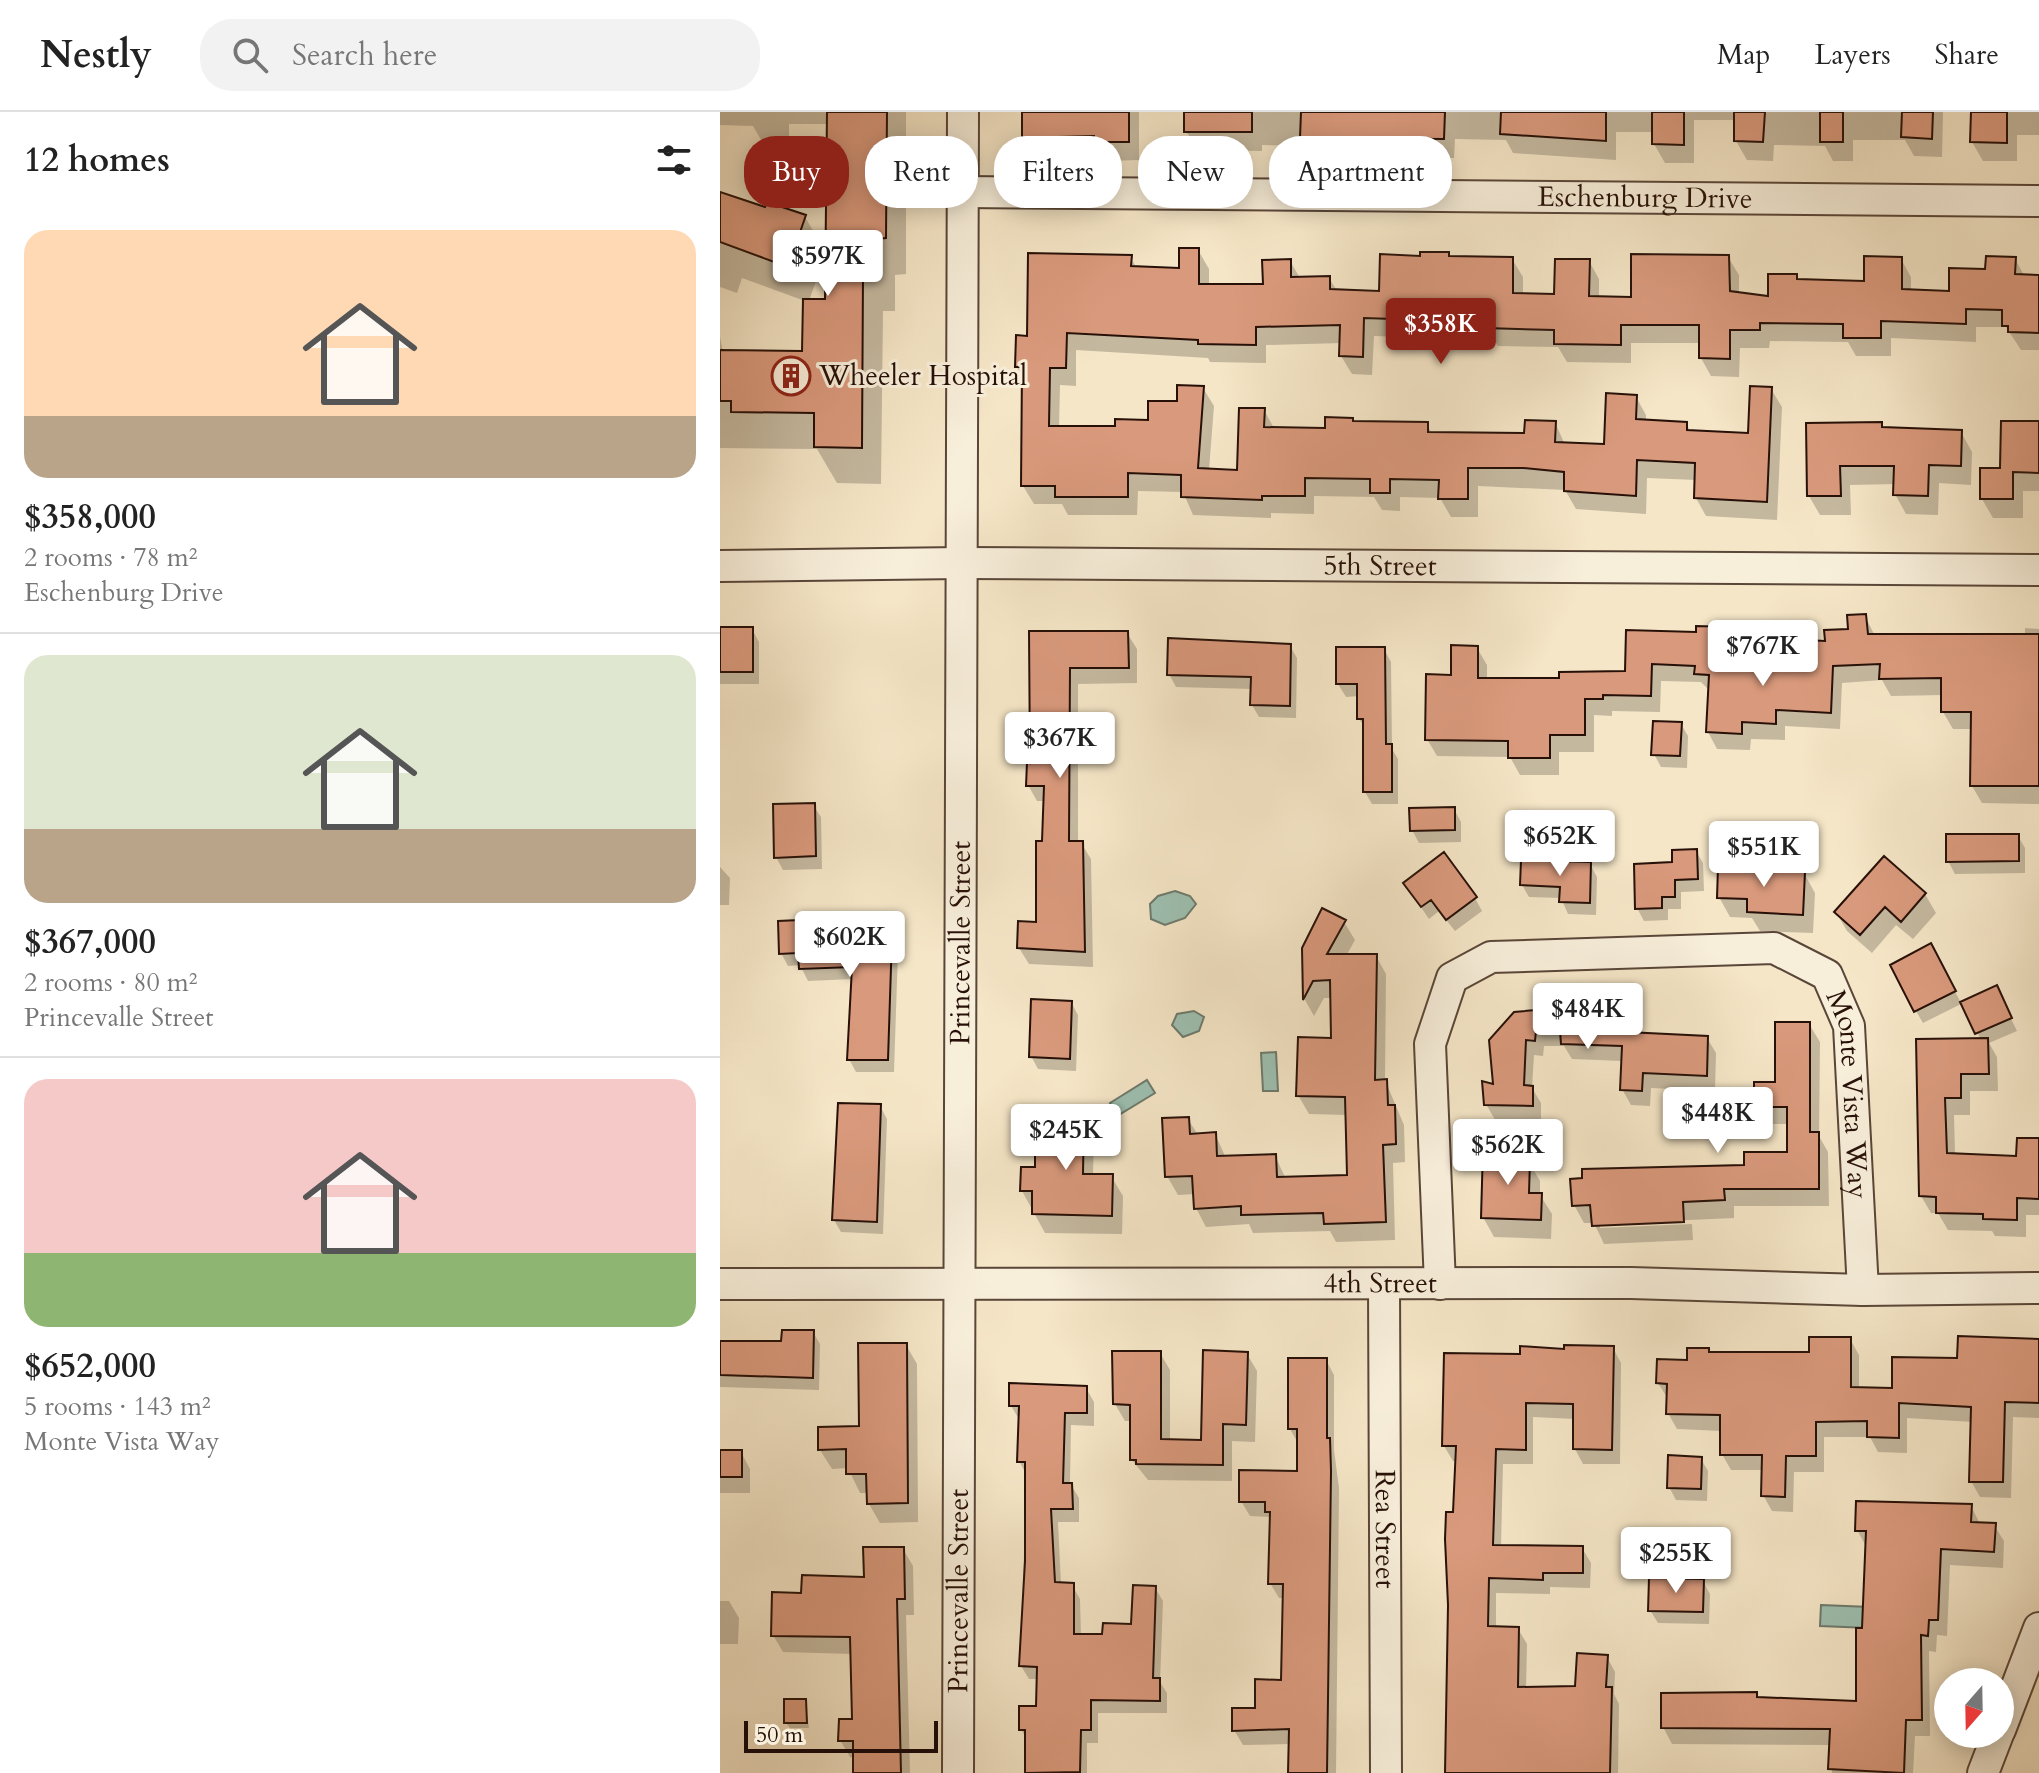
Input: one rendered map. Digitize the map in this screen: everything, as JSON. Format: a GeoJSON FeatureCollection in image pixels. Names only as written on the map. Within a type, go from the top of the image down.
{"type":"FeatureCollection","features":[{"type":"Feature","properties":{"kind":"street","name":"Princevalle Street"},"geometry":{"type":"LineString","coordinates":[[963,112],[963,136]]}},
{"type":"Feature","properties":{"kind":"street","name":"Eschenburg Drive"},"geometry":{"type":"LineString","coordinates":[[978,192],[2039,201]]}},
{"type":"Feature","properties":{"kind":"street","name":"Princevalle Street"},"geometry":{"type":"LineString","coordinates":[[958,1773],[963,208]]}},
{"type":"Feature","properties":{"kind":"street","name":"5th Street"},"geometry":{"type":"LineString","coordinates":[[720,566],[961,563],[2039,570]]}},
{"type":"Feature","properties":{"kind":"street","name":"Monte Vista Way"},"geometry":{"type":"LineString","coordinates":[[1440,1284],[1430,1044],[1452,978],[1491,957],[1774,948],[1827,975],[1849,1026],[1863,1290]]}},
{"type":"Feature","properties":{"kind":"street","name":"4th Street"},"geometry":{"type":"LineString","coordinates":[[720,1284],[1631,1283],[1863,1290],[2039,1288]]}},
{"type":"Feature","properties":{"kind":"street","name":"Rea Street"},"geometry":{"type":"LineString","coordinates":[[1384,1285],[1386,1773]]}},
{"type":"Feature","properties":{"kind":"street"},"geometry":{"type":"LineString","coordinates":[[2014,1693],[2039,1628]]}},
{"type":"Feature","properties":{"kind":"street"},"geometry":{"type":"LineString","coordinates":[[1983,1773],[1993,1748]]}},
{"type":"Feature","properties":{"kind":"shaded area"},"geometry":{"type":"Polygon","coordinates":[[[1175,891],[1190,896],[1196,904],[1185,918],[1165,925],[1151,919],[1150,904],[1158,896],[1175,891]]]}},
{"type":"Feature","properties":{"kind":"shaded area"},"geometry":{"type":"Polygon","coordinates":[[[1194,1011],[1204,1017],[1199,1031],[1183,1037],[1172,1025],[1177,1014],[1194,1011]]]}},
{"type":"Feature","properties":{"kind":"shaded area"},"geometry":{"type":"Polygon","coordinates":[[[1276,1052],[1278,1091],[1263,1091],[1261,1053],[1276,1052]]]}},
{"type":"Feature","properties":{"kind":"shaded area"},"geometry":{"type":"Polygon","coordinates":[[[1147,1080],[1155,1093],[1117,1116],[1110,1103],[1147,1080]]]}},
{"type":"Feature","properties":{"kind":"shaded area"},"geometry":{"type":"Polygon","coordinates":[[[1821,1605],[1870,1607],[1869,1628],[1820,1626],[1821,1605]]]}},
{"type":"Feature","properties":{"kind":"building","name":"Wheeler Hospital"},"geometry":{"type":"Polygon","coordinates":[[[827,112],[887,112],[887,136],[865,136],[865,208],[886,208],[886,238],[875,239],[875,275],[863,275],[862,448],[814,447],[814,413],[731,412],[731,401],[720,401],[720,350],[802,351],[803,299],[825,299],[826,208],[849,208],[849,136],[827,136],[827,112]]]}},
{"type":"Feature","properties":{"kind":"building"},"geometry":{"type":"Polygon","coordinates":[[[1022,112],[1129,112],[1129,142],[1122,142],[1122,136],[1022,136],[1022,112]]]}},
{"type":"Feature","properties":{"kind":"building"},"geometry":{"type":"Polygon","coordinates":[[[1184,112],[1252,112],[1252,132],[1184,132],[1184,112]]]}},
{"type":"Feature","properties":{"kind":"building"},"geometry":{"type":"Polygon","coordinates":[[[1301,112],[1445,112],[1444,136],[1300,136],[1301,112]]]}},
{"type":"Feature","properties":{"kind":"building"},"geometry":{"type":"Polygon","coordinates":[[[1501,112],[1606,112],[1606,141],[1500,134],[1501,112]]]}},
{"type":"Feature","properties":{"kind":"building"},"geometry":{"type":"Polygon","coordinates":[[[1652,112],[1684,112],[1684,145],[1652,144],[1652,112]]]}},
{"type":"Feature","properties":{"kind":"building"},"geometry":{"type":"Polygon","coordinates":[[[1734,112],[1765,112],[1763,142],[1734,141],[1734,112]]]}},
{"type":"Feature","properties":{"kind":"building"},"geometry":{"type":"Polygon","coordinates":[[[1820,112],[1843,112],[1843,142],[1820,142],[1820,112]]]}},
{"type":"Feature","properties":{"kind":"building"},"geometry":{"type":"Polygon","coordinates":[[[1902,112],[1933,112],[1932,139],[1901,137],[1902,112]]]}},
{"type":"Feature","properties":{"kind":"building"},"geometry":{"type":"Polygon","coordinates":[[[1971,112],[2007,112],[2007,143],[1970,142],[1971,112]]]}},
{"type":"Feature","properties":{"kind":"building"},"geometry":{"type":"Polygon","coordinates":[[[720,192],[744,200],[744,208],[785,208],[806,215],[788,267],[720,242],[720,192]]]}},
{"type":"Feature","properties":{"kind":"building"},"geometry":{"type":"Polygon","coordinates":[[[1179,248],[1199,248],[1199,284],[1263,284],[1262,260],[1291,259],[1291,277],[1330,276],[1330,289],[1379,291],[1380,254],[1420,256],[1420,252],[1449,252],[1449,256],[1513,257],[1513,293],[1554,294],[1555,259],[1590,259],[1589,296],[1631,297],[1631,254],[1729,255],[1730,291],[1768,296],[1768,274],[1797,274],[1797,279],[1864,281],[1864,256],[1902,257],[1902,289],[1949,291],[1949,268],[1985,269],[1986,256],[2016,257],[2015,274],[2039,275],[2039,333],[2008,332],[2008,326],[2002,326],[2002,310],[1966,309],[1966,324],[1881,321],[1881,338],[1843,338],[1843,324],[1760,323],[1760,330],[1730,330],[1730,359],[1699,358],[1699,325],[1621,325],[1621,345],[1554,344],[1554,330],[1485,328],[1485,322],[1364,318],[1363,357],[1339,356],[1340,325],[1256,327],[1256,345],[1198,344],[1198,340],[1067,333],[1066,368],[1050,368],[1049,426],[1115,426],[1115,419],[1148,420],[1148,401],[1177,401],[1177,385],[1204,386],[1198,468],[1237,470],[1239,408],[1265,408],[1264,427],[1325,428],[1325,417],[1353,418],[1353,421],[1428,422],[1428,432],[1524,433],[1525,420],[1556,421],[1555,442],[1604,444],[1606,393],[1637,395],[1636,419],[1687,422],[1687,430],[1748,433],[1750,386],[1772,387],[1767,502],[1694,498],[1695,463],[1637,460],[1636,496],[1564,491],[1564,472],[1523,468],[1468,468],[1468,499],[1438,499],[1439,480],[1390,479],[1390,493],[1370,493],[1370,479],[1305,478],[1305,496],[1262,496],[1262,500],[1181,497],[1181,475],[1128,473],[1128,497],[1055,497],[1055,486],[1021,486],[1022,367],[1015,367],[1016,335],[1027,336],[1028,253],[1132,255],[1131,266],[1179,268],[1179,248]]]}},
{"type":"Feature","properties":{"kind":"building"},"geometry":{"type":"Polygon","coordinates":[[[2001,421],[2039,421],[2039,473],[2013,472],[2013,499],[1980,499],[1980,468],[2000,468],[2001,421]]]}},
{"type":"Feature","properties":{"kind":"building"},"geometry":{"type":"Polygon","coordinates":[[[1882,422],[1882,427],[1962,430],[1961,466],[1929,465],[1928,496],[1893,495],[1894,466],[1840,466],[1841,496],[1807,496],[1806,423],[1882,422]]]}},
{"type":"Feature","properties":{"kind":"building"},"geometry":{"type":"Polygon","coordinates":[[[1866,614],[1868,634],[2039,634],[2039,786],[1970,786],[1971,712],[1941,712],[1941,678],[1879,679],[1880,664],[1833,666],[1831,713],[1776,710],[1776,724],[1742,722],[1742,734],[1706,732],[1709,675],[1694,674],[1695,666],[1652,664],[1651,696],[1603,695],[1603,699],[1585,699],[1585,735],[1550,735],[1550,758],[1508,758],[1508,741],[1425,740],[1426,674],[1451,675],[1451,645],[1478,646],[1478,678],[1559,678],[1559,672],[1625,671],[1626,630],[1696,632],[1696,626],[1732,627],[1732,636],[1825,641],[1824,630],[1848,629],[1847,615],[1866,614]]]}},
{"type":"Feature","properties":{"kind":"building"},"geometry":{"type":"Polygon","coordinates":[[[720,627],[753,627],[753,672],[720,672],[720,627]]]}},
{"type":"Feature","properties":{"kind":"building"},"geometry":{"type":"Polygon","coordinates":[[[1029,631],[1128,631],[1129,668],[1070,668],[1069,841],[1083,841],[1085,952],[1017,948],[1018,921],[1036,922],[1036,841],[1042,841],[1044,786],[1026,786],[1027,762],[1030,763],[1029,631]]]}},
{"type":"Feature","properties":{"kind":"building"},"geometry":{"type":"Polygon","coordinates":[[[1168,638],[1291,644],[1290,706],[1250,705],[1251,677],[1167,675],[1168,638]]]}},
{"type":"Feature","properties":{"kind":"building"},"geometry":{"type":"Polygon","coordinates":[[[1336,647],[1385,647],[1386,744],[1392,744],[1392,792],[1363,792],[1363,719],[1357,719],[1357,684],[1336,684],[1336,647]]]}},
{"type":"Feature","properties":{"kind":"building"},"geometry":{"type":"Polygon","coordinates":[[[1653,721],[1682,722],[1680,756],[1651,755],[1653,721]]]}},
{"type":"Feature","properties":{"kind":"building"},"geometry":{"type":"Polygon","coordinates":[[[815,803],[816,856],[774,858],[773,804],[815,803]]]}},
{"type":"Feature","properties":{"kind":"building"},"geometry":{"type":"Polygon","coordinates":[[[1455,807],[1455,830],[1410,831],[1409,808],[1455,807]]]}},
{"type":"Feature","properties":{"kind":"building"},"geometry":{"type":"Polygon","coordinates":[[[1946,834],[2019,834],[2019,861],[1946,862],[1946,834]]]}},
{"type":"Feature","properties":{"kind":"building"},"geometry":{"type":"Polygon","coordinates":[[[1697,849],[1698,879],[1675,880],[1675,897],[1662,897],[1662,908],[1635,909],[1634,864],[1672,862],[1672,850],[1697,849]]]}},
{"type":"Feature","properties":{"kind":"building"},"geometry":{"type":"Polygon","coordinates":[[[1444,852],[1477,897],[1446,920],[1431,900],[1421,907],[1403,883],[1444,852]]]}},
{"type":"Feature","properties":{"kind":"building"},"geometry":{"type":"Polygon","coordinates":[[[1884,856],[1926,893],[1901,922],[1885,907],[1860,935],[1834,912],[1884,856]]]}},
{"type":"Feature","properties":{"kind":"building"},"geometry":{"type":"Polygon","coordinates":[[[1521,860],[1591,862],[1590,903],[1559,902],[1560,887],[1520,885],[1521,860]]]}},
{"type":"Feature","properties":{"kind":"building"},"geometry":{"type":"Polygon","coordinates":[[[1718,867],[1805,872],[1803,915],[1747,912],[1747,899],[1717,898],[1718,867]]]}},
{"type":"Feature","properties":{"kind":"building"},"geometry":{"type":"Polygon","coordinates":[[[1322,908],[1346,920],[1327,954],[1377,954],[1375,1080],[1387,1079],[1388,1105],[1395,1105],[1396,1144],[1383,1145],[1386,1222],[1324,1224],[1323,1213],[1241,1215],[1241,1206],[1194,1209],[1192,1176],[1165,1177],[1162,1118],[1189,1117],[1190,1134],[1216,1132],[1217,1156],[1276,1154],[1277,1177],[1347,1175],[1345,1097],[1296,1096],[1298,1037],[1331,1038],[1330,980],[1313,981],[1303,1000],[1302,948],[1322,908]]]}},
{"type":"Feature","properties":{"kind":"building"},"geometry":{"type":"Polygon","coordinates":[[[822,919],[822,935],[892,936],[888,1060],[847,1060],[852,967],[799,969],[798,953],[779,954],[778,921],[822,919]]]}},
{"type":"Feature","properties":{"kind":"building"},"geometry":{"type":"Polygon","coordinates":[[[1931,943],[1956,991],[1914,1012],[1890,965],[1931,943]]]}},
{"type":"Feature","properties":{"kind":"building"},"geometry":{"type":"Polygon","coordinates":[[[1997,985],[2012,1018],[1975,1034],[1960,1002],[1997,985]]]}},
{"type":"Feature","properties":{"kind":"building"},"geometry":{"type":"Polygon","coordinates":[[[1031,999],[1072,1001],[1070,1059],[1029,1057],[1031,999]]]}},
{"type":"Feature","properties":{"kind":"building"},"geometry":{"type":"Polygon","coordinates":[[[1559,1008],[1559,1012],[1627,1013],[1627,1032],[1708,1036],[1707,1076],[1643,1073],[1642,1091],[1620,1090],[1622,1046],[1561,1044],[1560,1031],[1536,1031],[1535,1041],[1526,1040],[1524,1085],[1533,1086],[1533,1106],[1484,1105],[1482,1081],[1493,1084],[1489,1040],[1514,1012],[1559,1008]]]}},
{"type":"Feature","properties":{"kind":"building"},"geometry":{"type":"Polygon","coordinates":[[[1775,1022],[1810,1022],[1810,1132],[1819,1132],[1819,1189],[1724,1189],[1725,1200],[1683,1202],[1684,1222],[1592,1226],[1590,1205],[1572,1206],[1570,1179],[1582,1178],[1582,1169],[1744,1165],[1744,1152],[1787,1152],[1787,1107],[1754,1107],[1754,1082],[1775,1082],[1775,1022]]]}},
{"type":"Feature","properties":{"kind":"building"},"geometry":{"type":"Polygon","coordinates":[[[1988,1038],[1989,1074],[1961,1074],[1961,1098],[1945,1098],[1947,1153],[2016,1156],[2017,1138],[2039,1138],[2039,1199],[2017,1198],[2017,1220],[1983,1219],[1983,1214],[1936,1213],[1936,1197],[1919,1196],[1916,1039],[1988,1038]]]}},
{"type":"Feature","properties":{"kind":"building"},"geometry":{"type":"Polygon","coordinates":[[[838,1103],[881,1104],[877,1222],[832,1220],[838,1103]]]}},
{"type":"Feature","properties":{"kind":"building"},"geometry":{"type":"Polygon","coordinates":[[[1047,1110],[1084,1111],[1083,1174],[1113,1174],[1112,1216],[1032,1214],[1032,1191],[1020,1191],[1021,1167],[1035,1167],[1035,1145],[1046,1145],[1047,1110]]]}},
{"type":"Feature","properties":{"kind":"building"},"geometry":{"type":"Polygon","coordinates":[[[1483,1148],[1515,1149],[1515,1159],[1530,1160],[1529,1193],[1542,1193],[1541,1220],[1481,1218],[1483,1148]]]}},
{"type":"Feature","properties":{"kind":"building"},"geometry":{"type":"Polygon","coordinates":[[[782,1330],[814,1330],[813,1378],[720,1375],[720,1341],[781,1341],[782,1330]]]}},
{"type":"Feature","properties":{"kind":"building"},"geometry":{"type":"Polygon","coordinates":[[[1958,1336],[2039,1339],[2039,1403],[2005,1402],[2003,1482],[1969,1482],[1971,1407],[1899,1403],[1899,1438],[1867,1437],[1867,1421],[1816,1422],[1816,1456],[1786,1456],[1785,1497],[1761,1496],[1762,1455],[1720,1455],[1720,1415],[1666,1414],[1667,1384],[1656,1383],[1657,1359],[1687,1360],[1687,1348],[1709,1348],[1709,1352],[1809,1352],[1809,1337],[1851,1337],[1851,1387],[1892,1388],[1892,1357],[1957,1358],[1958,1336]]]}},
{"type":"Feature","properties":{"kind":"building"},"geometry":{"type":"Polygon","coordinates":[[[858,1343],[907,1343],[908,1503],[867,1504],[866,1474],[846,1474],[846,1449],[818,1450],[818,1427],[859,1426],[858,1343]]]}},
{"type":"Feature","properties":{"kind":"building"},"geometry":{"type":"Polygon","coordinates":[[[1564,1345],[1614,1346],[1612,1450],[1573,1449],[1573,1404],[1526,1403],[1526,1450],[1496,1449],[1493,1545],[1583,1546],[1583,1573],[1543,1573],[1543,1580],[1489,1578],[1488,1626],[1519,1627],[1518,1687],[1575,1686],[1577,1653],[1608,1655],[1606,1687],[1612,1687],[1610,1773],[1445,1773],[1448,1605],[1445,1539],[1446,1512],[1453,1512],[1456,1446],[1442,1446],[1444,1353],[1520,1354],[1520,1346],[1564,1349],[1564,1345]]]}},
{"type":"Feature","properties":{"kind":"building"},"geometry":{"type":"Polygon","coordinates":[[[1203,1350],[1248,1352],[1246,1425],[1223,1424],[1223,1465],[1136,1464],[1136,1460],[1130,1460],[1130,1405],[1113,1404],[1112,1351],[1161,1351],[1161,1439],[1201,1440],[1203,1350]]]}},
{"type":"Feature","properties":{"kind":"building"},"geometry":{"type":"Polygon","coordinates":[[[1288,1358],[1327,1358],[1327,1438],[1330,1438],[1331,1471],[1327,1773],[1288,1773],[1289,1729],[1232,1731],[1232,1708],[1255,1708],[1255,1679],[1281,1680],[1283,1584],[1268,1584],[1270,1512],[1265,1512],[1265,1502],[1239,1502],[1239,1470],[1297,1471],[1297,1429],[1288,1429],[1288,1358]]]}},
{"type":"Feature","properties":{"kind":"building"},"geometry":{"type":"Polygon","coordinates":[[[1009,1383],[1087,1386],[1087,1413],[1065,1413],[1063,1483],[1072,1483],[1073,1509],[1051,1509],[1055,1582],[1074,1583],[1074,1634],[1102,1634],[1103,1623],[1131,1624],[1133,1585],[1156,1586],[1153,1678],[1160,1678],[1160,1701],[1091,1700],[1091,1730],[1081,1730],[1080,1772],[1025,1773],[1025,1730],[1019,1730],[1019,1706],[1036,1706],[1037,1667],[1019,1666],[1025,1561],[1025,1462],[1017,1462],[1019,1406],[1009,1406],[1009,1383]]]}},
{"type":"Feature","properties":{"kind":"building"},"geometry":{"type":"Polygon","coordinates":[[[720,1450],[742,1450],[742,1477],[720,1477],[720,1450]]]}},
{"type":"Feature","properties":{"kind":"building"},"geometry":{"type":"Polygon","coordinates":[[[1668,1455],[1702,1457],[1701,1489],[1667,1488],[1668,1455]]]}},
{"type":"Feature","properties":{"kind":"building"},"geometry":{"type":"Polygon","coordinates":[[[1856,1501],[1972,1504],[1971,1522],[1996,1523],[1994,1552],[1941,1549],[1938,1620],[1929,1620],[1928,1636],[1921,1635],[1922,1720],[1906,1720],[1904,1773],[1828,1769],[1830,1729],[1661,1728],[1661,1693],[1757,1692],[1757,1697],[1856,1701],[1856,1628],[1862,1628],[1866,1531],[1855,1531],[1856,1501]]]}},
{"type":"Feature","properties":{"kind":"building"},"geometry":{"type":"Polygon","coordinates":[[[863,1547],[904,1547],[905,1599],[897,1599],[901,1773],[853,1773],[853,1741],[838,1741],[839,1719],[852,1719],[850,1637],[771,1636],[772,1592],[801,1593],[802,1575],[864,1577],[863,1547]]]}},
{"type":"Feature","properties":{"kind":"building"},"geometry":{"type":"Polygon","coordinates":[[[1649,1578],[1704,1579],[1703,1612],[1648,1611],[1649,1578]]]}},
{"type":"Feature","properties":{"kind":"building"},"geometry":{"type":"Polygon","coordinates":[[[784,1699],[806,1699],[807,1723],[784,1723],[784,1699]]]}},
{"type":"Feature","properties":{"kind":"place","name":"Wheeler Hospital"},"geometry":{"type":"Point","coordinates":[791,376]}}]}
